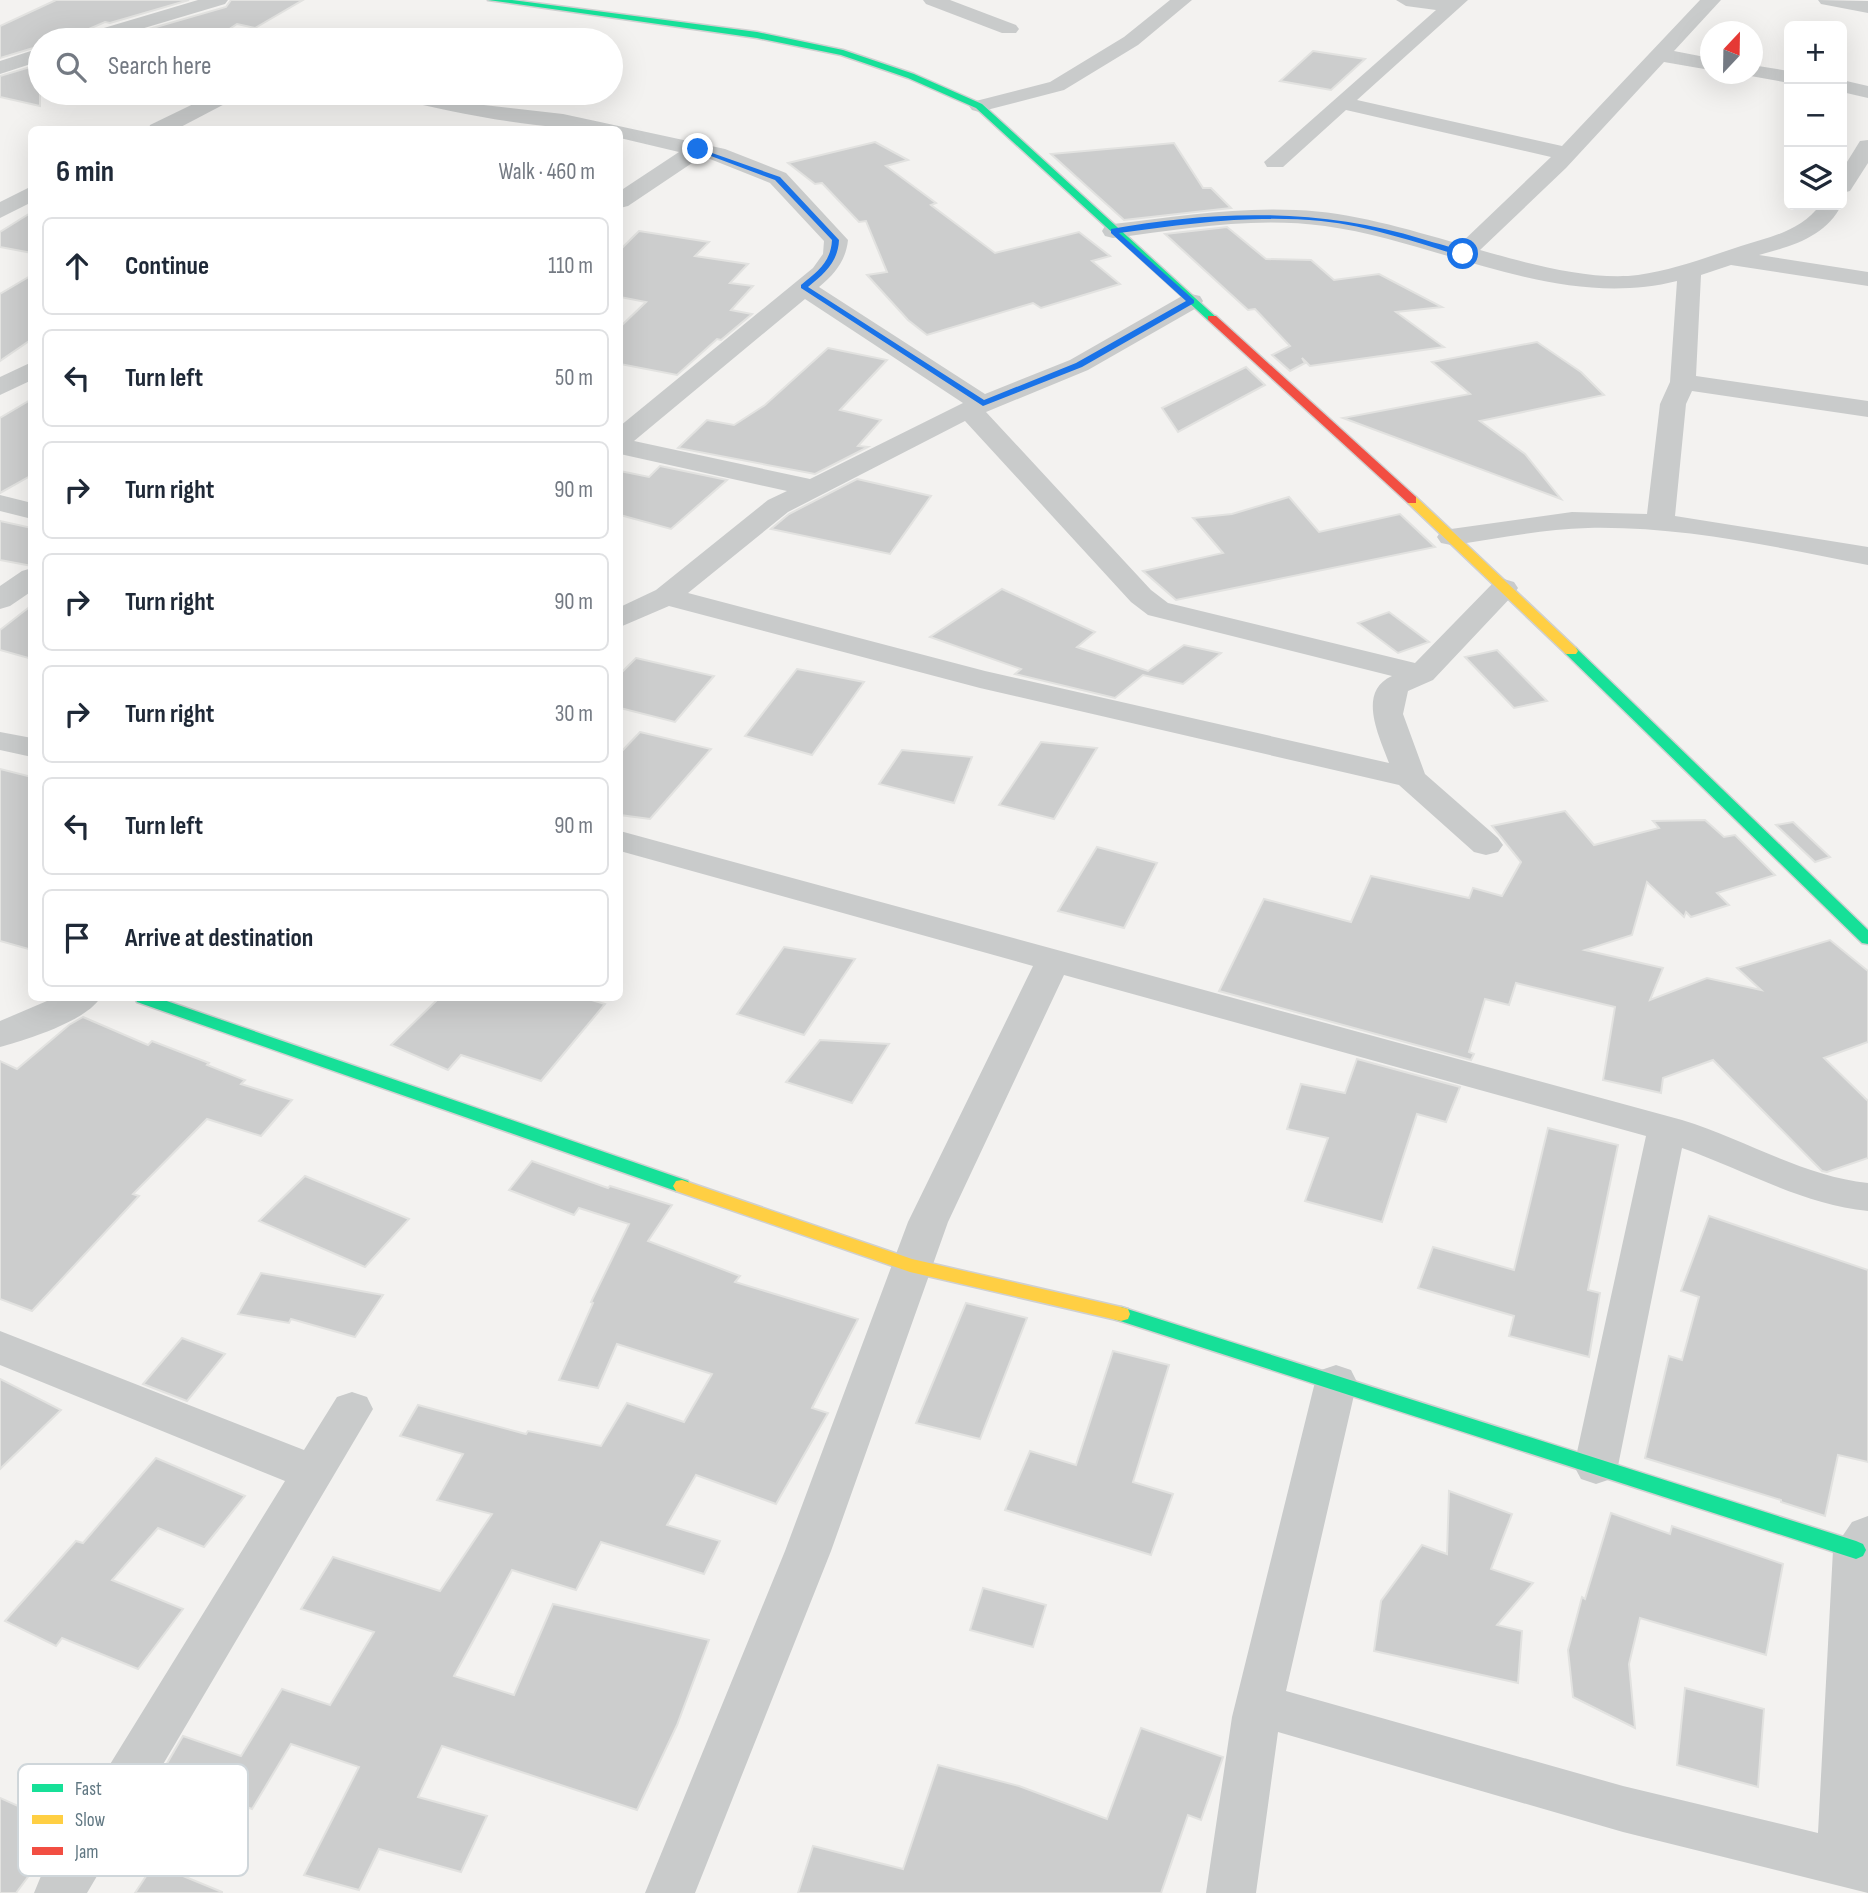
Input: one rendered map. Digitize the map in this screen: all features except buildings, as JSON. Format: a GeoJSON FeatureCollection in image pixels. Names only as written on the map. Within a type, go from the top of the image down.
{"type":"FeatureCollection","features":[{"type":"Feature","properties":{"kind":"street"},"geometry":{"type":"LineString","coordinates":[[132,28],[218,0]]}},
{"type":"Feature","properties":{"kind":"street"},"geometry":{"type":"LineString","coordinates":[[492,0],[757,35],[843,52],[911,76],[979,106],[1451,537],[1868,939]]}},
{"type":"Feature","properties":{"kind":"street"},"geometry":{"type":"LineString","coordinates":[[933,0],[1009,29]]}},
{"type":"Feature","properties":{"kind":"street"},"geometry":{"type":"LineString","coordinates":[[979,106],[1058,86],[1131,41],[1182,0]]}},
{"type":"Feature","properties":{"kind":"street"},"geometry":{"type":"LineString","coordinates":[[1406,0],[1454,3]]}},
{"type":"Feature","properties":{"kind":"street"},"geometry":{"type":"LineString","coordinates":[[1463,254],[1566,154],[1712,0]]}},
{"type":"Feature","properties":{"kind":"street"},"geometry":{"type":"LineString","coordinates":[[1828,0],[1868,7]]}},
{"type":"Feature","properties":{"kind":"street"},"geometry":{"type":"LineString","coordinates":[[1275,162],[1454,3]]}},
{"type":"Feature","properties":{"kind":"street"},"geometry":{"type":"LineString","coordinates":[[1660,55],[1700,62]]}},
{"type":"Feature","properties":{"kind":"street"},"geometry":{"type":"LineString","coordinates":[[0,68],[28,58]]}},
{"type":"Feature","properties":{"kind":"street"},"geometry":{"type":"LineString","coordinates":[[1763,73],[1784,76]]}},
{"type":"Feature","properties":{"kind":"street"},"geometry":{"type":"LineString","coordinates":[[1847,87],[1868,92]]}},
{"type":"Feature","properties":{"kind":"street"},"geometry":{"type":"LineString","coordinates":[[1341,103],[1566,154]]}},
{"type":"Feature","properties":{"kind":"street"},"geometry":{"type":"LineString","coordinates":[[166,126],[208,105]]}},
{"type":"Feature","properties":{"kind":"street"},"geometry":{"type":"LineString","coordinates":[[455,105],[590,126]]}},
{"type":"Feature","properties":{"kind":"street"},"geometry":{"type":"LineString","coordinates":[[458,126],[484,111]]}},
{"type":"Feature","properties":{"kind":"street"},"geometry":{"type":"LineString","coordinates":[[623,133],[698,149],[778,178],[836,240],[835,256],[821,273],[623,437]]}},
{"type":"Feature","properties":{"kind":"street"},"geometry":{"type":"LineString","coordinates":[[1847,178],[1868,146]]}},
{"type":"Feature","properties":{"kind":"street"},"geometry":{"type":"LineString","coordinates":[[623,199],[698,149]]}},
{"type":"Feature","properties":{"kind":"street"},"geometry":{"type":"LineString","coordinates":[[0,211],[28,195]]}},
{"type":"Feature","properties":{"kind":"street"},"geometry":{"type":"LineString","coordinates":[[1113,231],[1197,221],[1278,216],[1322,219],[1386,230],[1463,254],[1559,276],[1603,282],[1637,282],[1689,270],[1806,233],[1827,210]]}},
{"type":"Feature","properties":{"kind":"street"},"geometry":{"type":"LineString","coordinates":[[1729,258],[1868,279]]}},
{"type":"Feature","properties":{"kind":"street"},"geometry":{"type":"LineString","coordinates":[[1660,523],[1673,404],[1683,382],[1689,270]]}},
{"type":"Feature","properties":{"kind":"street"},"geometry":{"type":"LineString","coordinates":[[803,287],[976,406],[1117,571],[1158,609],[1422,674]]}},
{"type":"Feature","properties":{"kind":"street"},"geometry":{"type":"LineString","coordinates":[[623,617],[666,596],[778,506],[976,406],[1079,365],[1191,301]]}},
{"type":"Feature","properties":{"kind":"street"},"geometry":{"type":"LineString","coordinates":[[0,387],[28,371]]}},
{"type":"Feature","properties":{"kind":"street"},"geometry":{"type":"LineString","coordinates":[[1683,382],[1868,409]]}},
{"type":"Feature","properties":{"kind":"street"},"geometry":{"type":"LineString","coordinates":[[623,447],[813,488]]}},
{"type":"Feature","properties":{"kind":"street"},"geometry":{"type":"LineString","coordinates":[[0,503],[28,509]]}},
{"type":"Feature","properties":{"kind":"street"},"geometry":{"type":"LineString","coordinates":[[1451,537],[1563,522],[1660,523],[1868,556]]}},
{"type":"Feature","properties":{"kind":"street"},"geometry":{"type":"LineString","coordinates":[[0,600],[28,580]]}},
{"type":"Feature","properties":{"kind":"street"},"geometry":{"type":"LineString","coordinates":[[1410,778],[1387,714],[1390,696],[1397,685],[1422,674],[1504,587]]}},
{"type":"Feature","properties":{"kind":"street"},"geometry":{"type":"LineString","coordinates":[[666,596],[980,679],[1410,778],[1486,845]]}},
{"type":"Feature","properties":{"kind":"street"},"geometry":{"type":"LineString","coordinates":[[0,741],[28,747]]}},
{"type":"Feature","properties":{"kind":"street"},"geometry":{"type":"LineString","coordinates":[[623,842],[1667,1129],[1808,1186],[1840,1196],[1868,1197]]}},
{"type":"Feature","properties":{"kind":"street"},"geometry":{"type":"LineString","coordinates":[[670,1893],[808,1551],[910,1265],[1053,961]]}},
{"type":"Feature","properties":{"kind":"street"},"geometry":{"type":"LineString","coordinates":[[0,1035],[46,1017],[76,1001]]}},
{"type":"Feature","properties":{"kind":"street"},"geometry":{"type":"LineString","coordinates":[[152,1001],[910,1265],[1122,1314],[1597,1466],[1862,1543],[1855,1866],[1623,1809],[1259,1705]]}},
{"type":"Feature","properties":{"kind":"street"},"geometry":{"type":"LineString","coordinates":[[1597,1466],[1667,1129]]}},
{"type":"Feature","properties":{"kind":"street"},"geometry":{"type":"LineString","coordinates":[[0,1347],[313,1473]]}},
{"type":"Feature","properties":{"kind":"street"},"geometry":{"type":"LineString","coordinates":[[1231,1893],[1259,1705],[1336,1382]]}},
{"type":"Feature","properties":{"kind":"street"},"geometry":{"type":"LineString","coordinates":[[137,1764],[352,1409]]}},
{"type":"Feature","properties":{"kind":"street"},"geometry":{"type":"LineString","coordinates":[[59,1893],[69,1876]]}},
{"type":"Feature","properties":{"kind":"traffic: fast"},"geometry":{"type":"LineString","coordinates":[[492,0],[757,35],[843,53],[911,76],[979,106],[1212,318]]}},
{"type":"Feature","properties":{"kind":"traffic: fast"},"geometry":{"type":"LineString","coordinates":[[1571,651],[1868,939]]}},
{"type":"Feature","properties":{"kind":"traffic: fast"},"geometry":{"type":"LineString","coordinates":[[152,1001],[682,1186]]}},
{"type":"Feature","properties":{"kind":"traffic: fast"},"geometry":{"type":"LineString","coordinates":[[1121,1314],[1856,1550]]}},
{"type":"Feature","properties":{"kind":"traffic: slow"},"geometry":{"type":"LineString","coordinates":[[1412,500],[1571,651]]}},
{"type":"Feature","properties":{"kind":"traffic: slow"},"geometry":{"type":"LineString","coordinates":[[682,1186],[910,1265],[1121,1314]]}},
{"type":"Feature","properties":{"kind":"traffic: jam"},"geometry":{"type":"LineString","coordinates":[[1212,318],[1412,500]]}},
{"type":"Feature","properties":{"kind":"route"},"geometry":{"type":"LineString","coordinates":[[698,149],[778,178],[836,240],[835,256],[821,273],[803,287],[983,404],[1079,365],[1191,301],[1113,231],[1197,221],[1278,216],[1322,219],[1386,230],[1463,254]]}}]}
